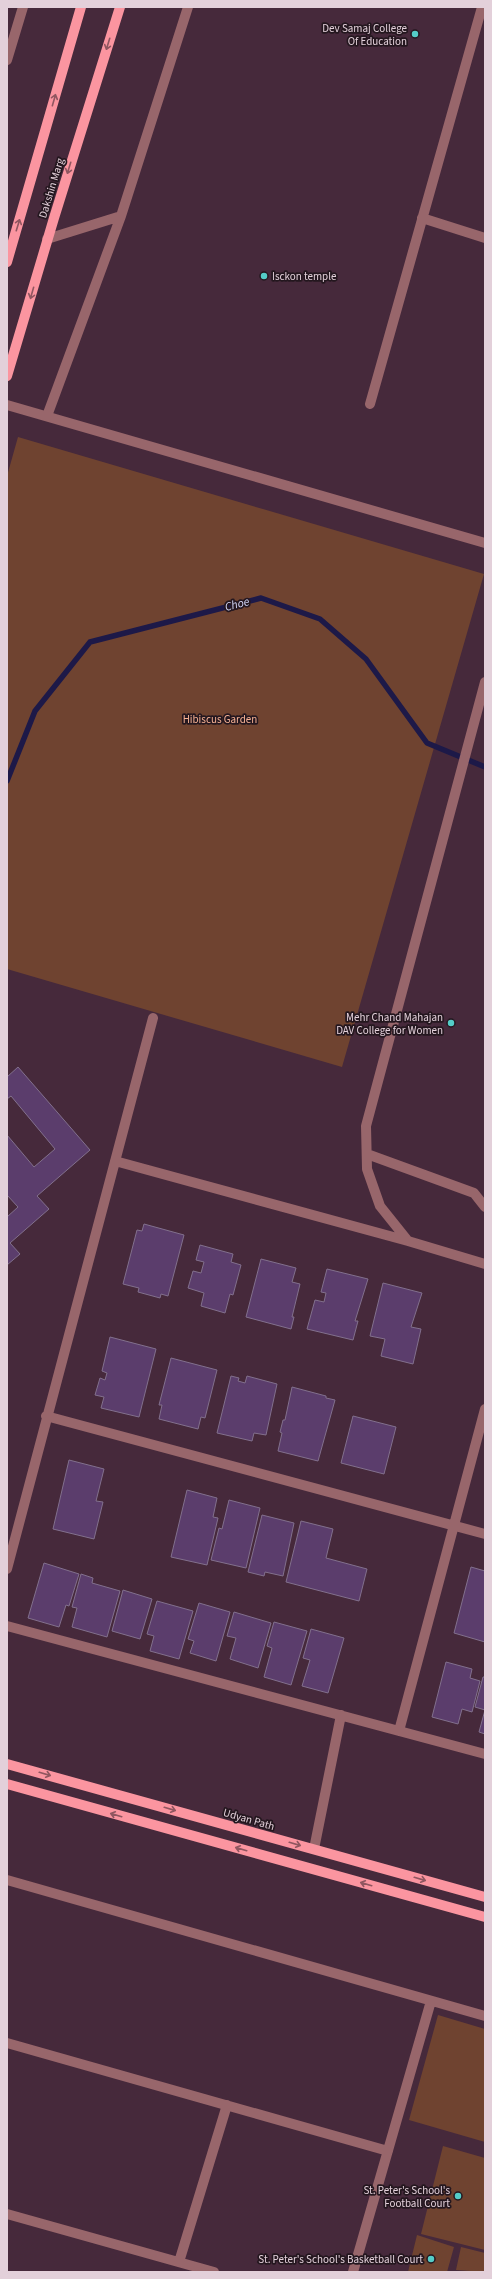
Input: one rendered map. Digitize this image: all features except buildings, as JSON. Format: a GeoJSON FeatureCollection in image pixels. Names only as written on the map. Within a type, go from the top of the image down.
{"type":"FeatureCollection","features":[{"type":"Feature","properties":{"kind":"main road","name":"Dakshin Marg"},"geometry":{"type":"LineString","coordinates":[[7,262],[81,7]]}},
{"type":"Feature","properties":{"kind":"main road","name":"Dakshin Marg"},"geometry":{"type":"LineString","coordinates":[[7,376],[47,239],[120,7]]}},
{"type":"Feature","properties":{"kind":"main road","name":"Udyan Path"},"geometry":{"type":"LineString","coordinates":[[7,1764],[485,1897]]}},
{"type":"Feature","properties":{"kind":"main road"},"geometry":{"type":"LineString","coordinates":[[7,1784],[485,1917]]}},
{"type":"Feature","properties":{"kind":"street"},"geometry":{"type":"LineString","coordinates":[[7,60],[23,7]]}},
{"type":"Feature","properties":{"kind":"street"},"geometry":{"type":"LineString","coordinates":[[46,416],[121,216],[188,7]]}},
{"type":"Feature","properties":{"kind":"street"},"geometry":{"type":"LineString","coordinates":[[370,404],[482,7]]}},
{"type":"Feature","properties":{"kind":"street"},"geometry":{"type":"LineString","coordinates":[[47,239],[121,216]]}},
{"type":"Feature","properties":{"kind":"street"},"geometry":{"type":"LineString","coordinates":[[422,218],[485,238]]}},
{"type":"Feature","properties":{"kind":"street"},"geometry":{"type":"LineString","coordinates":[[7,404],[485,543]]}},
{"type":"Feature","properties":{"kind":"street"},"geometry":{"type":"LineString","coordinates":[[408,1241],[380,1206],[367,1169],[366,1126],[485,682]]}},
{"type":"Feature","properties":{"kind":"street"},"geometry":{"type":"LineString","coordinates":[[7,1569],[46,1416],[153,1018]]}},
{"type":"Feature","properties":{"kind":"street"},"geometry":{"type":"LineString","coordinates":[[367,1154],[474,1193],[485,1207]]}},
{"type":"Feature","properties":{"kind":"street"},"geometry":{"type":"LineString","coordinates":[[115,1161],[408,1241],[485,1264]]}},
{"type":"Feature","properties":{"kind":"street"},"geometry":{"type":"LineString","coordinates":[[399,1731],[485,1409]]}},
{"type":"Feature","properties":{"kind":"street"},"geometry":{"type":"LineString","coordinates":[[46,1416],[485,1534]]}},
{"type":"Feature","properties":{"kind":"street"},"geometry":{"type":"LineString","coordinates":[[7,1626],[485,1754]]}},
{"type":"Feature","properties":{"kind":"street"},"geometry":{"type":"LineString","coordinates":[[314,1849],[341,1715]]}},
{"type":"Feature","properties":{"kind":"street"},"geometry":{"type":"LineString","coordinates":[[7,1880],[485,2016]]}},
{"type":"Feature","properties":{"kind":"street"},"geometry":{"type":"LineString","coordinates":[[353,2272],[431,2001]]}},
{"type":"Feature","properties":{"kind":"street"},"geometry":{"type":"LineString","coordinates":[[7,2043],[388,2151]]}},
{"type":"Feature","properties":{"kind":"street"},"geometry":{"type":"LineString","coordinates":[[179,2262],[226,2106]]}},
{"type":"Feature","properties":{"kind":"street"},"geometry":{"type":"LineString","coordinates":[[7,2214],[214,2272]]}},
{"type":"Feature","properties":{"kind":"green space","name":"Hibiscus Garden"},"geometry":{"type":"Polygon","coordinates":[[[18,437],[484,574],[342,1067],[7,969],[7,476],[18,437]]]}},
{"type":"Feature","properties":{"kind":"green space"},"geometry":{"type":"Polygon","coordinates":[[[438,2015],[485,2029],[485,2142],[409,2120],[438,2015]]]}},
{"type":"Feature","properties":{"kind":"green space","name":"St. Peter's School's Football Court"},"geometry":{"type":"Polygon","coordinates":[[[443,2146],[485,2158],[485,2250],[421,2234],[443,2146]]]}},
{"type":"Feature","properties":{"kind":"green space","name":"St. Peter's School's Basketball Court"},"geometry":{"type":"Polygon","coordinates":[[[417,2235],[454,2247],[447,2272],[408,2272],[417,2235]]]}},
{"type":"Feature","properties":{"kind":"green space"},"geometry":{"type":"Polygon","coordinates":[[[461,2247],[485,2253],[485,2272],[456,2270],[461,2247]]]}},
{"type":"Feature","properties":{"kind":"waterway","name":"Choe"},"geometry":{"type":"LineString","coordinates":[[7,781],[35,711],[90,642],[261,598],[320,619],[366,659],[427,743],[485,767]]}},
{"type":"Feature","properties":{"kind":"place","name":"Dev Samaj College Of Education"},"geometry":{"type":"Point","coordinates":[415,34]}},
{"type":"Feature","properties":{"kind":"place","name":"Isckon temple"},"geometry":{"type":"Point","coordinates":[264,276]}},
{"type":"Feature","properties":{"kind":"place","name":"Mehr Chand Mahajan DAV College for Women"},"geometry":{"type":"Point","coordinates":[451,1023]}},
{"type":"Feature","properties":{"kind":"place","name":"St. Peter's School's Football Court"},"geometry":{"type":"Point","coordinates":[458,2196]}},
{"type":"Feature","properties":{"kind":"place","name":"St. Peter's School's Basketball Court"},"geometry":{"type":"Point","coordinates":[431,2259]}}]}
